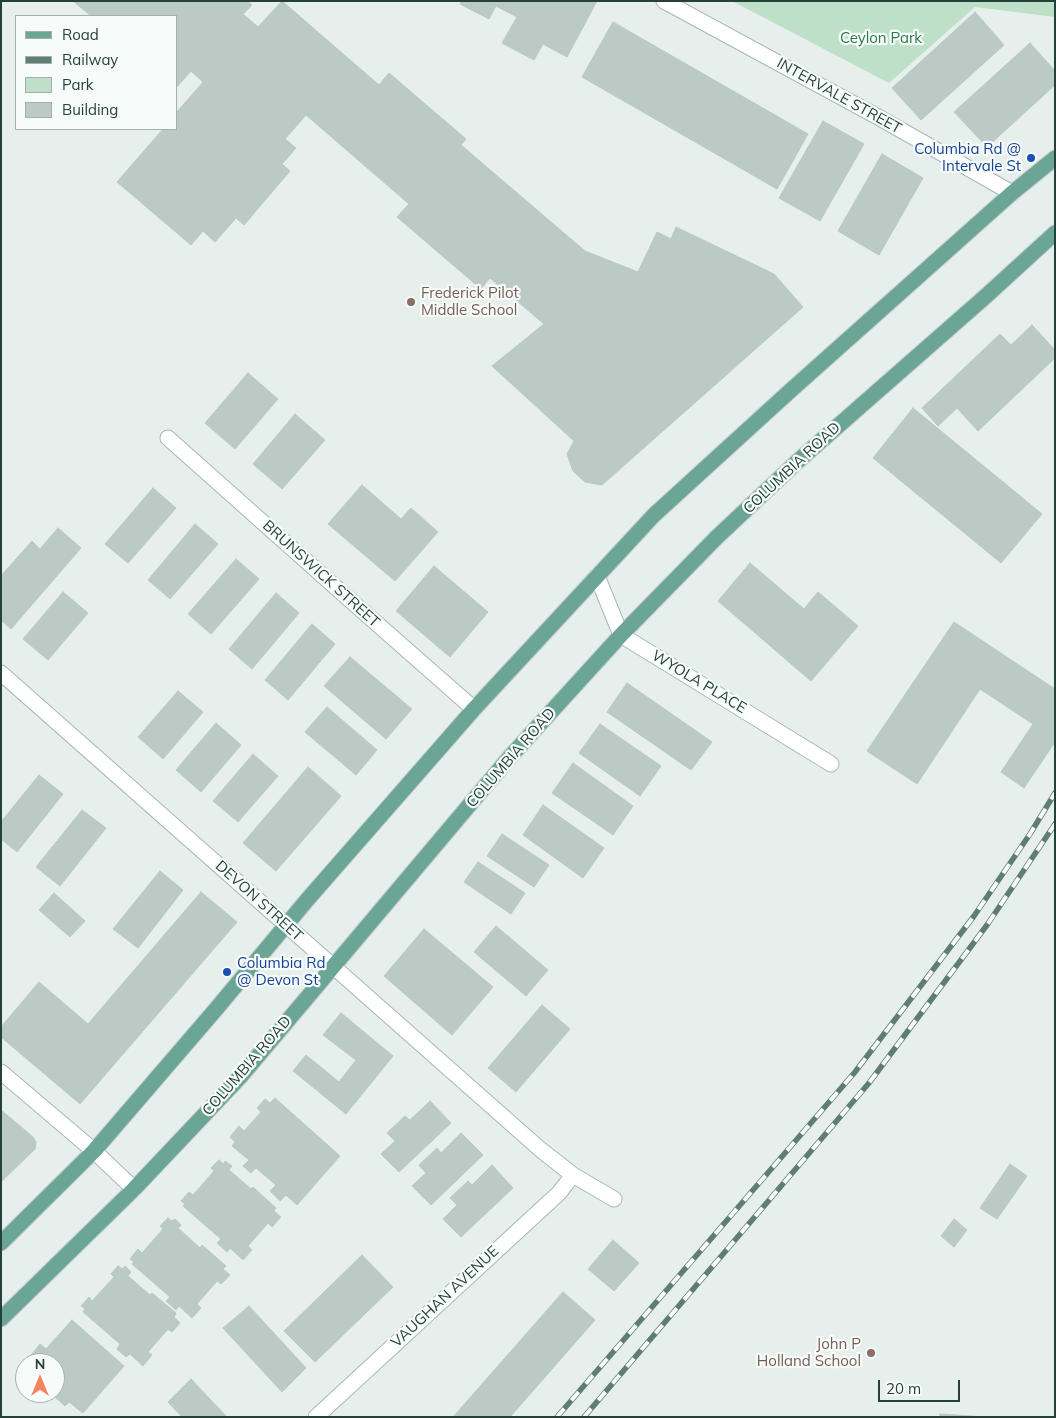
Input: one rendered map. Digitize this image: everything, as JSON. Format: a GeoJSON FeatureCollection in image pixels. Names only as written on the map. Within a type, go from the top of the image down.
{"type":"FeatureCollection","features":[{"type":"Feature","properties":{"kind":"main road"},"geometry":{"type":"LineString","coordinates":[[1,1243],[94,1151],[286,925],[474,709],[654,515],[1012,193],[1055,158]]}},
{"type":"Feature","properties":{"kind":"main road","name":"COLUMBIA ROAD"},"geometry":{"type":"LineString","coordinates":[[1,1319],[134,1190],[241,1076],[509,758],[621,635],[717,537],[798,461],[986,296],[1055,232]]}},
{"type":"Feature","properties":{"kind":"street","name":"INTERVALE STREET"},"geometry":{"type":"LineString","coordinates":[[664,1],[878,117],[1012,193]]}},
{"type":"Feature","properties":{"kind":"street","name":"BRUNSWICK STREET"},"geometry":{"type":"LineString","coordinates":[[168,438],[474,709]]}},
{"type":"Feature","properties":{"kind":"street"},"geometry":{"type":"LineString","coordinates":[[596,576],[621,635]]}},
{"type":"Feature","properties":{"kind":"street","name":"WYOLA PLACE"},"geometry":{"type":"LineString","coordinates":[[621,635],[831,764]]}},
{"type":"Feature","properties":{"kind":"street","name":"DEVON STREET"},"geometry":{"type":"LineString","coordinates":[[1,673],[541,1150],[573,1175],[614,1199]]}},
{"type":"Feature","properties":{"kind":"street"},"geometry":{"type":"LineString","coordinates":[[1,1072],[94,1151],[134,1190]]}},
{"type":"Feature","properties":{"kind":"street","name":"VAUGHAN AVENUE"},"geometry":{"type":"LineString","coordinates":[[316,1417],[559,1193],[573,1175]]}},
{"type":"Feature","properties":{"kind":"green space","name":"Ceylon Park"},"geometry":{"type":"Polygon","coordinates":[[[732,1],[1055,1],[1055,17],[975,7],[889,83],[732,1]]]}},
{"type":"Feature","properties":{"kind":"building"},"geometry":{"type":"Polygon","coordinates":[[[73,1],[247,1],[252,5],[243,14],[258,27],[282,1],[379,85],[389,73],[466,139],[461,145],[585,251],[638,272],[657,232],[671,239],[676,227],[774,274],[803,307],[602,485],[585,482],[573,471],[567,454],[574,441],[492,366],[544,324],[490,278],[481,289],[397,217],[409,204],[306,115],[285,139],[296,148],[282,164],[290,171],[244,225],[236,218],[215,242],[203,231],[191,245],[117,182],[162,130],[178,130],[178,111],[203,82],[191,71],[178,86],[178,15],[90,15],[73,1]]]}},
{"type":"Feature","properties":{"kind":"building"},"geometry":{"type":"Polygon","coordinates":[[[462,1],[597,1],[567,57],[543,44],[534,60],[502,43],[517,17],[496,6],[489,19],[460,4],[462,1]]]}},
{"type":"Feature","properties":{"kind":"building"},"geometry":{"type":"Polygon","coordinates":[[[975,12],[1004,45],[921,120],[892,88],[975,12]]]}},
{"type":"Feature","properties":{"kind":"building"},"geometry":{"type":"Polygon","coordinates":[[[613,22],[808,134],[777,189],[582,77],[613,22]]]}},
{"type":"Feature","properties":{"kind":"building"},"geometry":{"type":"Polygon","coordinates":[[[1030,43],[1055,71],[1055,85],[987,147],[954,112],[1030,43]]]}},
{"type":"Feature","properties":{"kind":"building"},"geometry":{"type":"Polygon","coordinates":[[[823,121],[864,144],[820,221],[779,198],[823,121]]]}},
{"type":"Feature","properties":{"kind":"building"},"geometry":{"type":"Polygon","coordinates":[[[882,154],[923,178],[879,255],[838,231],[882,154]]]}},
{"type":"Feature","properties":{"kind":"building"},"geometry":{"type":"Polygon","coordinates":[[[1032,325],[1055,350],[1055,358],[978,431],[957,408],[938,426],[922,408],[1000,334],[1011,345],[1032,325]]]}},
{"type":"Feature","properties":{"kind":"building"},"geometry":{"type":"Polygon","coordinates":[[[248,373],[278,399],[235,449],[205,423],[248,373]]]}},
{"type":"Feature","properties":{"kind":"building"},"geometry":{"type":"Polygon","coordinates":[[[913,408],[1042,514],[1001,563],[873,458],[913,408]]]}},
{"type":"Feature","properties":{"kind":"building"},"geometry":{"type":"Polygon","coordinates":[[[295,414],[325,440],[282,489],[253,464],[295,414]]]}},
{"type":"Feature","properties":{"kind":"building"},"geometry":{"type":"Polygon","coordinates":[[[362,485],[401,519],[411,508],[438,532],[395,581],[328,524],[362,485]]]}},
{"type":"Feature","properties":{"kind":"building"},"geometry":{"type":"Polygon","coordinates":[[[153,488],[176,508],[128,563],[105,544],[153,488]]]}},
{"type":"Feature","properties":{"kind":"building"},"geometry":{"type":"Polygon","coordinates":[[[195,524],[218,544],[170,599],[148,580],[195,524]]]}},
{"type":"Feature","properties":{"kind":"building"},"geometry":{"type":"Polygon","coordinates":[[[58,528],[81,548],[11,629],[1,620],[1,576],[32,541],[40,549],[58,528]]]}},
{"type":"Feature","properties":{"kind":"building"},"geometry":{"type":"Polygon","coordinates":[[[236,559],[259,579],[211,634],[188,614],[236,559]]]}},
{"type":"Feature","properties":{"kind":"building"},"geometry":{"type":"Polygon","coordinates":[[[750,563],[804,609],[818,592],[858,626],[811,681],[718,601],[750,563]]]}},
{"type":"Feature","properties":{"kind":"building"},"geometry":{"type":"Polygon","coordinates":[[[434,566],[488,612],[450,657],[396,611],[434,566]]]}},
{"type":"Feature","properties":{"kind":"building"},"geometry":{"type":"Polygon","coordinates":[[[63,592],[88,613],[48,660],[23,639],[63,592]]]}},
{"type":"Feature","properties":{"kind":"building"},"geometry":{"type":"Polygon","coordinates":[[[276,593],[299,613],[252,669],[229,649],[276,593]]]}},
{"type":"Feature","properties":{"kind":"building"},"geometry":{"type":"Polygon","coordinates":[[[954,622],[1055,689],[1055,742],[1024,788],[1001,772],[1033,724],[980,689],[917,784],[867,751],[954,622]]]}},
{"type":"Feature","properties":{"kind":"building"},"geometry":{"type":"Polygon","coordinates":[[[312,624],[335,644],[288,700],[265,680],[312,624]]]}},
{"type":"Feature","properties":{"kind":"building"},"geometry":{"type":"Polygon","coordinates":[[[350,657],[412,709],[386,739],[324,686],[350,657]]]}},
{"type":"Feature","properties":{"kind":"building"},"geometry":{"type":"Polygon","coordinates":[[[627,683],[712,742],[691,770],[607,712],[627,683]]]}},
{"type":"Feature","properties":{"kind":"building"},"geometry":{"type":"Polygon","coordinates":[[[178,691],[203,712],[163,759],[138,737],[178,691]]]}},
{"type":"Feature","properties":{"kind":"building"},"geometry":{"type":"Polygon","coordinates":[[[327,707],[377,750],[356,775],[305,732],[327,707]]]}},
{"type":"Feature","properties":{"kind":"building"},"geometry":{"type":"Polygon","coordinates":[[[216,723],[241,745],[201,792],[176,770],[216,723]]]}},
{"type":"Feature","properties":{"kind":"building"},"geometry":{"type":"Polygon","coordinates":[[[600,724],[661,766],[640,796],[579,753],[600,724]]]}},
{"type":"Feature","properties":{"kind":"building"},"geometry":{"type":"Polygon","coordinates":[[[253,754],[278,776],[238,822],[213,801],[253,754]]]}},
{"type":"Feature","properties":{"kind":"building"},"geometry":{"type":"Polygon","coordinates":[[[573,763],[633,806],[613,835],[552,793],[573,763]]]}},
{"type":"Feature","properties":{"kind":"building"},"geometry":{"type":"Polygon","coordinates":[[[308,767],[341,796],[276,871],[243,843],[308,767]]]}},
{"type":"Feature","properties":{"kind":"building"},"geometry":{"type":"Polygon","coordinates":[[[39,775],[63,794],[17,852],[1,839],[1,822],[39,775]]]}},
{"type":"Feature","properties":{"kind":"building"},"geometry":{"type":"Polygon","coordinates":[[[543,805],[604,848],[583,878],[523,835],[543,805]]]}},
{"type":"Feature","properties":{"kind":"building"},"geometry":{"type":"Polygon","coordinates":[[[82,810],[106,828],[60,886],[36,867],[82,810]]]}},
{"type":"Feature","properties":{"kind":"building"},"geometry":{"type":"Polygon","coordinates":[[[502,834],[549,865],[534,887],[487,856],[502,834]]]}},
{"type":"Feature","properties":{"kind":"building"},"geometry":{"type":"Polygon","coordinates":[[[478,862],[525,893],[511,914],[464,882],[478,862]]]}},
{"type":"Feature","properties":{"kind":"building"},"geometry":{"type":"Polygon","coordinates":[[[160,871],[183,890],[138,948],[113,929],[160,871]]]}},
{"type":"Feature","properties":{"kind":"building"},"geometry":{"type":"Polygon","coordinates":[[[201,892],[237,922],[80,1104],[1,1037],[1,1027],[39,982],[88,1024],[201,892]]]}},
{"type":"Feature","properties":{"kind":"building"},"geometry":{"type":"Polygon","coordinates":[[[54,893],[85,921],[70,937],[39,910],[54,893]]]}},
{"type":"Feature","properties":{"kind":"building"},"geometry":{"type":"Polygon","coordinates":[[[496,926],[548,970],[526,996],[474,952],[496,926]]]}},
{"type":"Feature","properties":{"kind":"building"},"geometry":{"type":"Polygon","coordinates":[[[424,929],[493,987],[452,1035],[384,976],[424,929]]]}},
{"type":"Feature","properties":{"kind":"building"},"geometry":{"type":"Polygon","coordinates":[[[542,1005],[570,1029],[516,1092],[488,1068],[542,1005]]]}},
{"type":"Feature","properties":{"kind":"building"},"geometry":{"type":"Polygon","coordinates":[[[341,1013],[393,1056],[346,1114],[293,1071],[306,1055],[339,1082],[356,1060],[323,1035],[341,1013]]]}},
{"type":"Feature","properties":{"kind":"building"},"geometry":{"type":"Polygon","coordinates":[[[275,1098],[340,1156],[297,1205],[286,1195],[280,1201],[270,1191],[276,1185],[256,1168],[251,1173],[243,1166],[249,1160],[232,1146],[235,1142],[230,1137],[239,1126],[244,1131],[261,1112],[257,1108],[265,1099],[270,1103],[275,1098]]]}},
{"type":"Feature","properties":{"kind":"building"},"geometry":{"type":"Polygon","coordinates":[[[430,1101],[451,1123],[399,1172],[381,1154],[395,1141],[387,1133],[405,1116],[410,1120],[430,1101]]]}},
{"type":"Feature","properties":{"kind":"building"},"geometry":{"type":"Polygon","coordinates":[[[1,1110],[33,1137],[36,1142],[35,1149],[1,1182],[1,1110]]]}},
{"type":"Feature","properties":{"kind":"building"},"geometry":{"type":"Polygon","coordinates":[[[461,1133],[483,1155],[431,1205],[412,1186],[426,1173],[419,1165],[437,1148],[441,1153],[461,1133]]]}},
{"type":"Feature","properties":{"kind":"building"},"geometry":{"type":"Polygon","coordinates":[[[219,1160],[223,1164],[225,1161],[232,1166],[229,1170],[251,1189],[253,1187],[276,1208],[274,1211],[281,1217],[272,1227],[268,1223],[248,1246],[252,1250],[243,1260],[230,1248],[227,1252],[217,1243],[221,1239],[183,1206],[185,1204],[181,1201],[189,1192],[193,1195],[214,1171],[211,1168],[219,1160]]]}},
{"type":"Feature","properties":{"kind":"building"},"geometry":{"type":"Polygon","coordinates":[[[1010,1164],[1027,1176],[997,1219],[980,1208],[1010,1164]]]}},
{"type":"Feature","properties":{"kind":"building"},"geometry":{"type":"Polygon","coordinates":[[[492,1165],[513,1188],[461,1237],[443,1219],[457,1205],[450,1198],[468,1181],[472,1185],[492,1165]]]}},
{"type":"Feature","properties":{"kind":"building"},"geometry":{"type":"Polygon","coordinates":[[[168,1218],[172,1221],[175,1219],[181,1225],[178,1228],[200,1248],[202,1245],[226,1266],[223,1269],[230,1275],[221,1284],[217,1281],[197,1304],[201,1308],[192,1318],[179,1306],[176,1310],[166,1301],[170,1297],[132,1264],[134,1262],[130,1259],[138,1249],[142,1253],[163,1229],[160,1226],[168,1218]]]}},
{"type":"Feature","properties":{"kind":"building"},"geometry":{"type":"Polygon","coordinates":[[[954,1219],[967,1230],[954,1247],[941,1236],[954,1219]]]}},
{"type":"Feature","properties":{"kind":"building"},"geometry":{"type":"Polygon","coordinates":[[[613,1240],[639,1263],[614,1291],[588,1269],[613,1240]]]}},
{"type":"Feature","properties":{"kind":"building"},"geometry":{"type":"Polygon","coordinates":[[[362,1255],[393,1287],[315,1362],[284,1331],[362,1255]]]}},
{"type":"Feature","properties":{"kind":"building"},"geometry":{"type":"Polygon","coordinates":[[[118,1266],[123,1269],[125,1266],[131,1272],[128,1276],[150,1295],[152,1293],[176,1313],[174,1317],[180,1323],[172,1332],[168,1329],[148,1352],[152,1355],[143,1366],[130,1354],[126,1357],[117,1349],[120,1344],[83,1312],[85,1309],[81,1306],[89,1297],[92,1301],[114,1277],[111,1274],[118,1266]]]}},
{"type":"Feature","properties":{"kind":"building"},"geometry":{"type":"Polygon","coordinates":[[[563,1292],[595,1320],[510,1417],[453,1417],[563,1292]]]}},
{"type":"Feature","properties":{"kind":"building"},"geometry":{"type":"Polygon","coordinates":[[[249,1306],[306,1368],[282,1392],[223,1328],[249,1306]]]}},
{"type":"Feature","properties":{"kind":"building"},"geometry":{"type":"Polygon","coordinates":[[[72,1320],[124,1366],[83,1413],[69,1402],[65,1406],[62,1403],[65,1403],[65,1353],[33,1353],[40,1344],[46,1349],[72,1320]]]}},
{"type":"Feature","properties":{"kind":"building"},"geometry":{"type":"Polygon","coordinates":[[[191,1379],[227,1417],[182,1417],[168,1402],[191,1379]]]}},
{"type":"Feature","properties":{"kind":"building"},"geometry":{"type":"Polygon","coordinates":[[[940,1414],[985,1417],[940,1417],[940,1414]]]}},
{"type":"Feature","properties":{"kind":"railway"},"geometry":{"type":"LineString","coordinates":[[557,1417],[855,1072],[974,916],[1030,834],[1055,793]]}},
{"type":"Feature","properties":{"kind":"railway"},"geometry":{"type":"LineString","coordinates":[[584,1417],[869,1083],[987,925],[1055,824]]}},
{"type":"Feature","properties":{"kind":"place","name":"Columbia Rd @ Intervale St"},"geometry":{"type":"Point","coordinates":[1031,158]}},
{"type":"Feature","properties":{"kind":"place","name":"Frederick Pilot Middle School"},"geometry":{"type":"Point","coordinates":[411,302]}},
{"type":"Feature","properties":{"kind":"place","name":"Columbia Rd @ Devon St"},"geometry":{"type":"Point","coordinates":[227,972]}},
{"type":"Feature","properties":{"kind":"place","name":"John P Holland School"},"geometry":{"type":"Point","coordinates":[871,1353]}}]}
